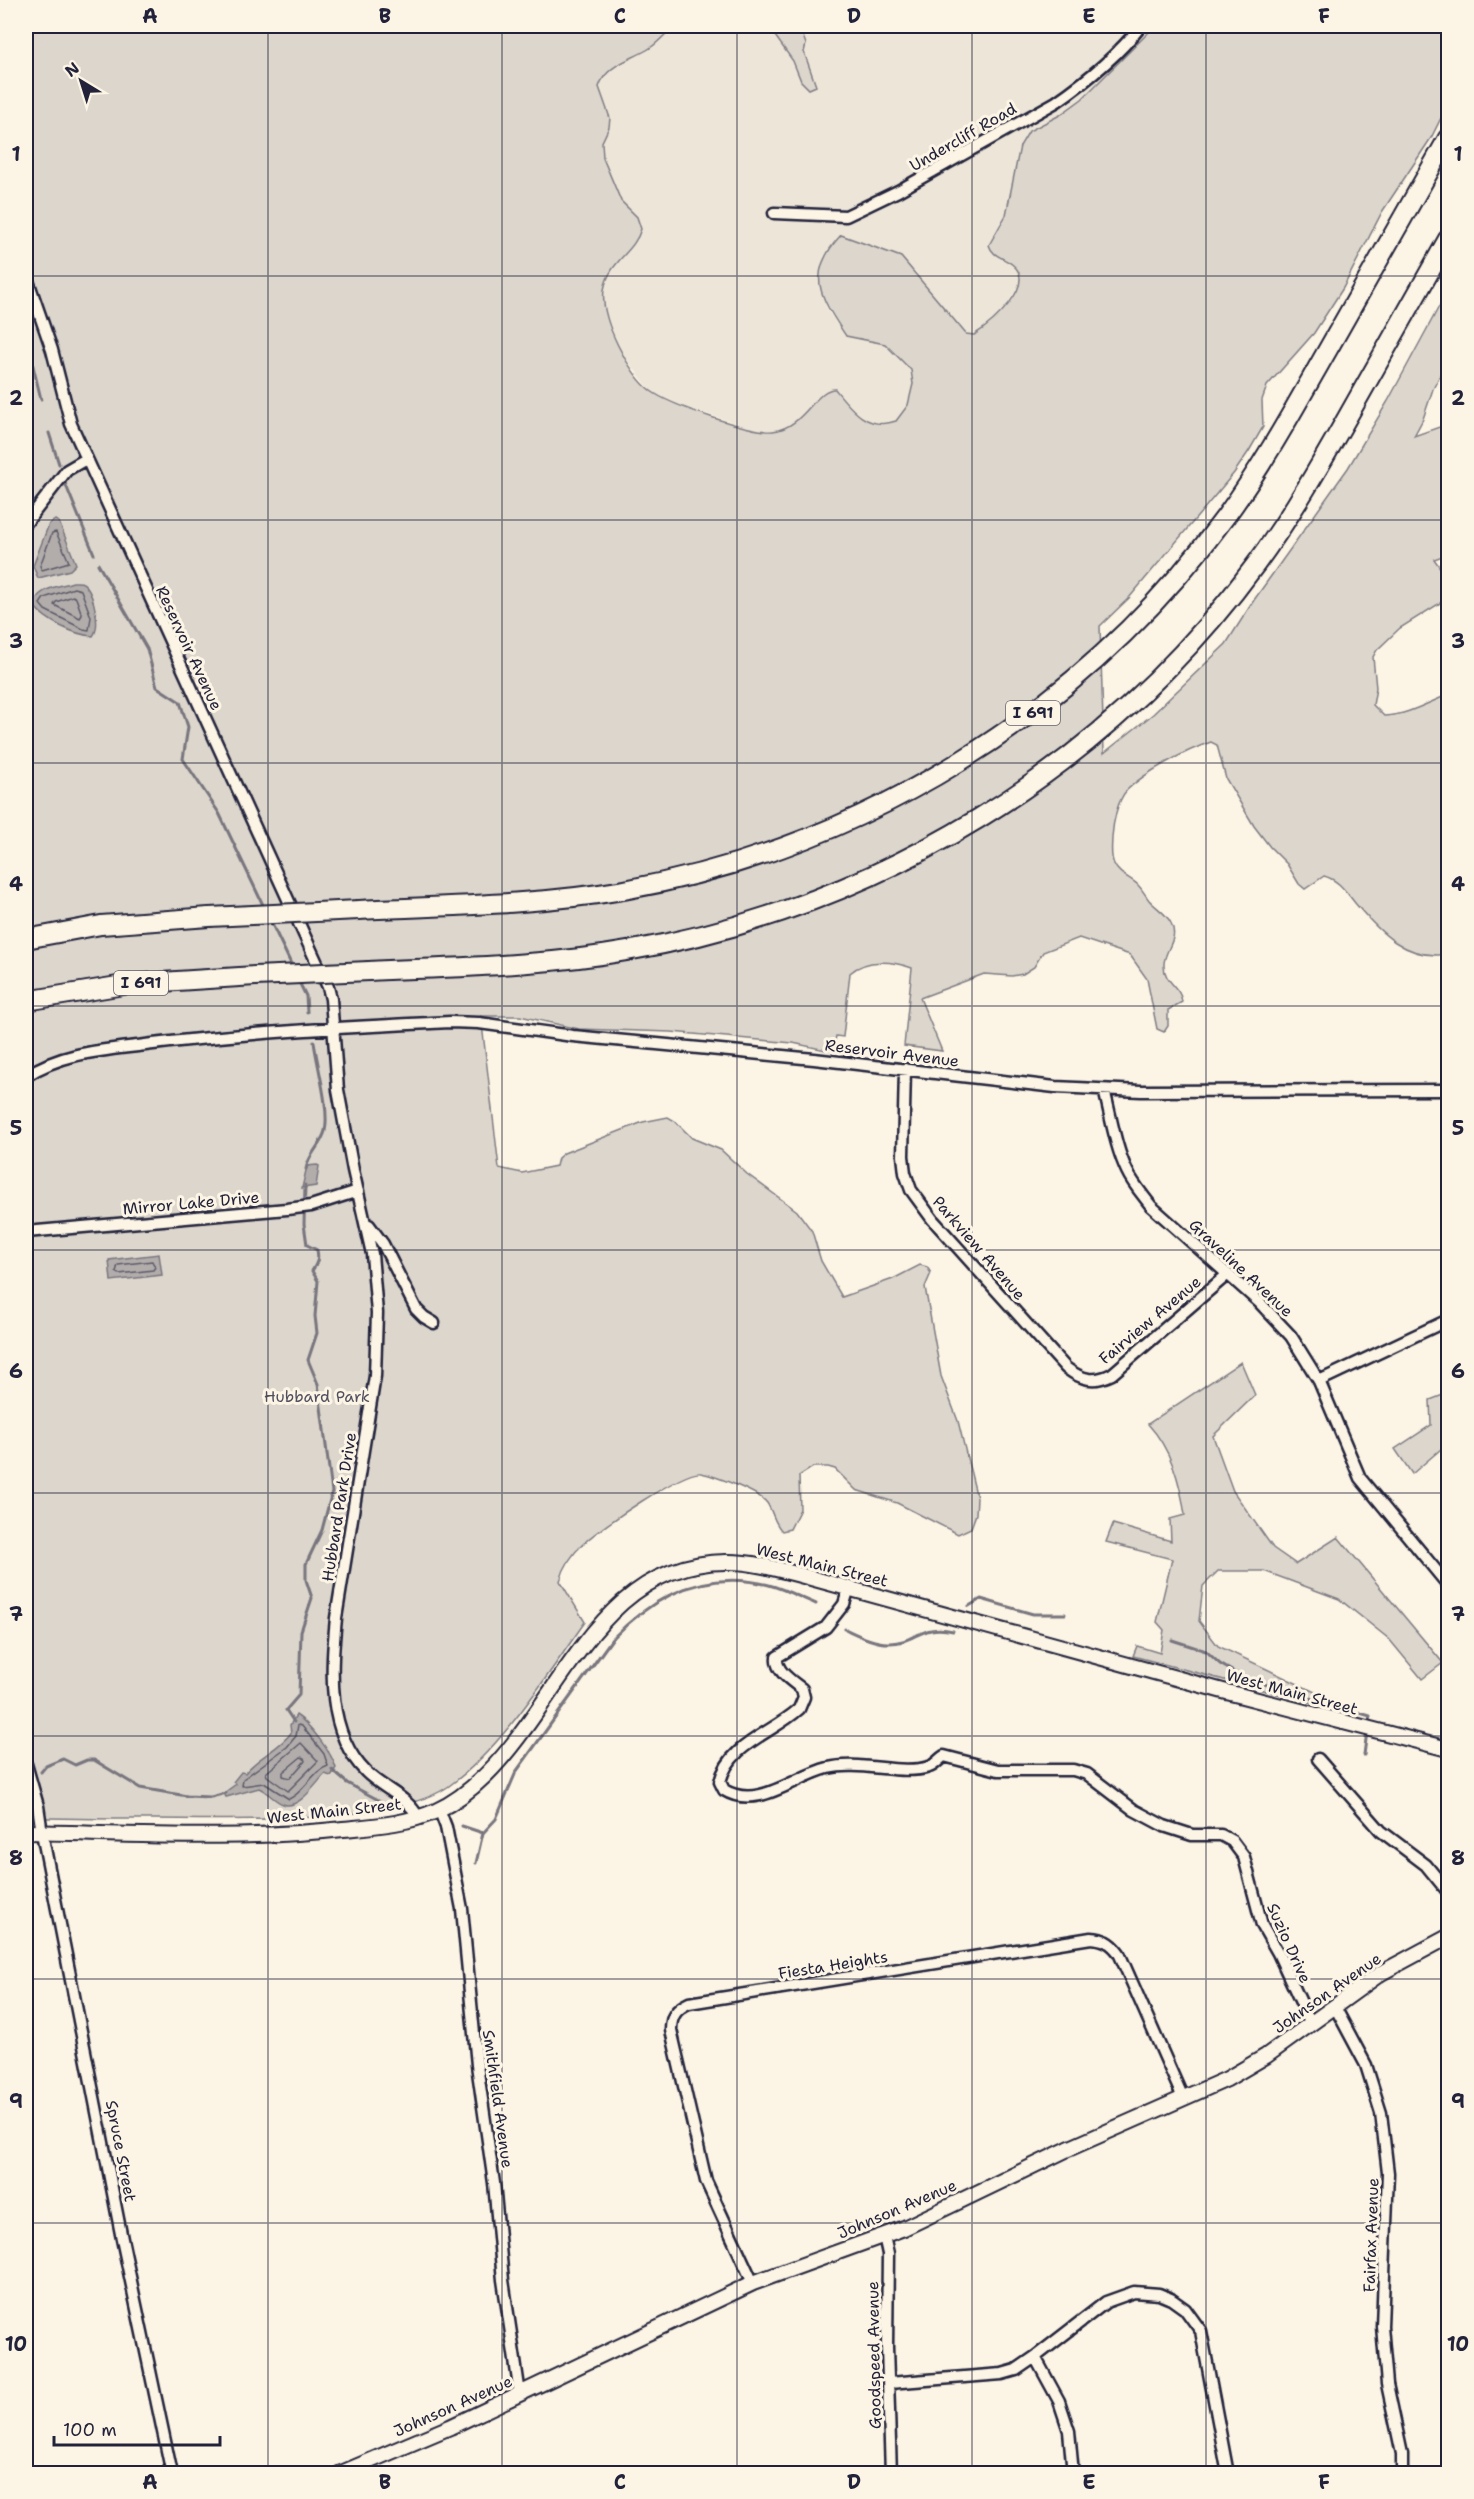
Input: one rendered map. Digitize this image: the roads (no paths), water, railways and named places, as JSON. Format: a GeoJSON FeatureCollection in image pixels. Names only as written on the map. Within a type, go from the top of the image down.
{"type":"FeatureCollection","features":[{"type":"Feature","properties":{"kind":"highway","name":"I 691"},"geometry":{"type":"LineString","coordinates":[[29,938],[120,923],[495,904],[570,898],[651,885],[720,868],[795,843],[877,808],[949,769],[1009,730],[1065,687],[1131,627],[1186,568],[1227,515],[1276,441],[1449,138]]}},
{"type":"Feature","properties":{"kind":"highway","name":"I 691"},"geometry":{"type":"LineString","coordinates":[[27,1001],[139,983],[577,959],[647,948],[715,932],[806,903],[882,871],[949,837],[1026,789],[1082,746],[1152,684],[1198,636],[1254,566],[1312,479],[1449,238]]}},
{"type":"Feature","properties":{"kind":"main road","name":"West Main Street"},"geometry":{"type":"LineString","coordinates":[[26,1832],[264,1835],[371,1826],[418,1817],[439,1809],[458,1798],[496,1764],[608,1614],[625,1598],[645,1583],[684,1567],[707,1562],[730,1562],[774,1568],[1449,1749]]}},
{"type":"Feature","properties":{"kind":"main road","name":"Johnson Avenue"},"geometry":{"type":"LineString","coordinates":[[339,2474],[450,2427],[753,2283],[884,2236],[1068,2149],[1238,2074],[1399,1962],[1449,1937]]}},
{"type":"Feature","properties":{"kind":"street","name":"Undercliff Road"},"geometry":{"type":"LineString","coordinates":[[774,213],[846,216],[898,191],[1046,107],[1080,85],[1109,61],[1141,26]]}},
{"type":"Feature","properties":{"kind":"street","name":"Reservoir Avenue"},"geometry":{"type":"LineString","coordinates":[[26,275],[49,341],[71,424],[328,987],[334,1028]]}},
{"type":"Feature","properties":{"kind":"street"},"geometry":{"type":"LineString","coordinates":[[26,523],[67,470],[86,459]]}},
{"type":"Feature","properties":{"kind":"street","name":"Reservoir Avenue"},"geometry":{"type":"LineString","coordinates":[[26,1076],[45,1064],[69,1056],[97,1052],[264,1032],[450,1022],[479,1023],[573,1036],[905,1069],[1019,1084],[1104,1090],[1449,1090]]}},
{"type":"Feature","properties":{"kind":"street","name":"Hubbard Park Drive"},"geometry":{"type":"LineString","coordinates":[[334,1028],[333,1047],[338,1090],[372,1254],[377,1344],[369,1416],[336,1618],[333,1644],[334,1698],[343,1737],[352,1754],[367,1773],[410,1804],[418,1817]]}},
{"type":"Feature","properties":{"kind":"street","name":"Parkview Avenue"},"geometry":{"type":"LineString","coordinates":[[905,1069],[903,1156],[905,1173],[911,1190],[933,1220],[1066,1368],[1077,1376],[1089,1380]]}},
{"type":"Feature","properties":{"kind":"street","name":"Graveline Avenue"},"geometry":{"type":"LineString","coordinates":[[1104,1090],[1120,1153],[1138,1189],[1151,1206],[1277,1319],[1291,1336],[1318,1381],[1360,1478],[1449,1585]]}},
{"type":"Feature","properties":{"kind":"street","name":"Mirror Lake Drive"},"geometry":{"type":"LineString","coordinates":[[26,1232],[287,1209],[311,1206],[358,1191]]}},
{"type":"Feature","properties":{"kind":"street"},"geometry":{"type":"LineString","coordinates":[[364,1218],[382,1244],[416,1309],[434,1323]]}},
{"type":"Feature","properties":{"kind":"street","name":"Fairview Avenue"},"geometry":{"type":"LineString","coordinates":[[1089,1380],[1100,1380],[1112,1374],[1228,1274]]}},
{"type":"Feature","properties":{"kind":"street"},"geometry":{"type":"LineString","coordinates":[[1318,1381],[1449,1320]]}},
{"type":"Feature","properties":{"kind":"street","name":"Suzio Drive"},"geometry":{"type":"LineString","coordinates":[[849,1588],[844,1604],[826,1627],[777,1657],[776,1664],[780,1670],[802,1689],[804,1697],[799,1709],[735,1753],[722,1773],[720,1782],[724,1791],[741,1797],[761,1795],[828,1768],[846,1765],[908,1769],[931,1767],[944,1756],[998,1770],[1058,1769],[1087,1774],[1148,1819],[1192,1835],[1221,1835],[1232,1841],[1244,1857],[1262,1924],[1311,2024]]}},
{"type":"Feature","properties":{"kind":"street"},"geometry":{"type":"LineString","coordinates":[[1318,1759],[1381,1831],[1426,1864],[1449,1892]]}},
{"type":"Feature","properties":{"kind":"street","name":"Spruce Street"},"geometry":{"type":"LineString","coordinates":[[26,1764],[41,1819],[126,2259],[172,2474]]}},
{"type":"Feature","properties":{"kind":"street","name":"Smithfield Avenue"},"geometry":{"type":"LineString","coordinates":[[439,1809],[446,1827],[462,1909],[477,2065],[494,2183],[503,2280],[520,2394]]}},
{"type":"Feature","properties":{"kind":"street","name":"Fiesta Heights"},"geometry":{"type":"LineString","coordinates":[[753,2283],[711,2196],[702,2167],[671,2030],[671,2021],[675,2013],[689,2003],[1100,1938],[1108,1941],[1119,1953],[1183,2098]]}},
{"type":"Feature","properties":{"kind":"street","name":"Fairfax Avenue"},"geometry":{"type":"LineString","coordinates":[[1335,2007],[1366,2065],[1381,2113],[1388,2174],[1382,2326],[1387,2384],[1402,2454],[1402,2474]]}},
{"type":"Feature","properties":{"kind":"street","name":"Goodspeed Avenue"},"geometry":{"type":"LineString","coordinates":[[884,2236],[888,2254],[891,2474]]}},
{"type":"Feature","properties":{"kind":"street"},"geometry":{"type":"LineString","coordinates":[[889,2383],[996,2376],[1016,2370],[1106,2302],[1134,2292],[1159,2294],[1185,2309],[1200,2331],[1228,2474]]}},
{"type":"Feature","properties":{"kind":"street"},"geometry":{"type":"LineString","coordinates":[[1035,2357],[1059,2401],[1069,2431],[1072,2474]]}},
{"type":"Feature","properties":{"kind":"water"},"geometry":{"type":"Polygon","coordinates":[[[55,520],[59,522],[76,564],[70,570],[38,578],[33,566],[49,524],[55,520]]]}},
{"type":"Feature","properties":{"kind":"water"},"geometry":{"type":"Polygon","coordinates":[[[73,582],[83,583],[92,597],[96,611],[93,636],[77,633],[61,626],[39,612],[34,606],[43,592],[73,582]]]}},
{"type":"Feature","properties":{"kind":"water"},"geometry":{"type":"Polygon","coordinates":[[[307,1166],[319,1166],[316,1186],[302,1188],[307,1166]]]}},
{"type":"Feature","properties":{"kind":"water"},"geometry":{"type":"Polygon","coordinates":[[[159,1254],[162,1275],[111,1281],[109,1260],[159,1254]]]}},
{"type":"Feature","properties":{"kind":"water"},"geometry":{"type":"Polygon","coordinates":[[[296,1715],[313,1731],[330,1755],[336,1768],[331,1776],[325,1774],[295,1804],[280,1803],[259,1788],[226,1797],[224,1793],[236,1784],[233,1782],[241,1772],[245,1773],[291,1733],[290,1725],[296,1715]]]}},
{"type":"Feature","properties":{"kind":"waterway"},"geometry":{"type":"LineString","coordinates":[[26,337],[41,399]]}},
{"type":"Feature","properties":{"kind":"waterway"},"geometry":{"type":"LineString","coordinates":[[49,433],[59,464]]}},
{"type":"Feature","properties":{"kind":"waterway"},"geometry":{"type":"LineString","coordinates":[[65,483],[94,554]]}},
{"type":"Feature","properties":{"kind":"waterway"},"geometry":{"type":"LineString","coordinates":[[98,564],[147,649],[157,687],[180,702],[188,727],[183,759],[219,813],[265,909]]}},
{"type":"Feature","properties":{"kind":"waterway"},"geometry":{"type":"LineString","coordinates":[[270,920],[293,968]]}},
{"type":"Feature","properties":{"kind":"waterway"},"geometry":{"type":"LineString","coordinates":[[298,980],[306,996],[307,1012]]}},
{"type":"Feature","properties":{"kind":"waterway"},"geometry":{"type":"LineString","coordinates":[[306,1169],[323,1136],[326,1122],[325,1100],[314,1042]]}},
{"type":"Feature","properties":{"kind":"waterway"},"geometry":{"type":"LineString","coordinates":[[294,1722],[286,1710],[299,1695],[301,1631],[312,1598],[306,1580],[306,1564],[322,1530],[332,1492],[318,1384],[308,1360],[317,1333],[315,1316],[318,1281],[312,1271],[318,1256],[317,1250],[307,1245],[304,1224],[305,1185]]}},
{"type":"Feature","properties":{"kind":"waterway"},"geometry":{"type":"LineString","coordinates":[[476,1863],[483,1833],[496,1819],[516,1772],[612,1639],[646,1609],[683,1589],[724,1580],[769,1585],[816,1604]]}},
{"type":"Feature","properties":{"kind":"waterway"},"geometry":{"type":"LineString","coordinates":[[969,1606],[981,1599],[1033,1614],[1065,1614]]}},
{"type":"Feature","properties":{"kind":"waterway"},"geometry":{"type":"LineString","coordinates":[[845,1629],[867,1639],[884,1643],[899,1642],[926,1631],[942,1629],[953,1631]]}},
{"type":"Feature","properties":{"kind":"waterway"},"geometry":{"type":"LineString","coordinates":[[1172,1640],[1206,1651],[1220,1664],[1244,1678],[1370,1716],[1368,1725]]}},
{"type":"Feature","properties":{"kind":"waterway"},"geometry":{"type":"LineString","coordinates":[[1364,1755],[1367,1731]]}},
{"type":"Feature","properties":{"kind":"waterway"},"geometry":{"type":"LineString","coordinates":[[41,1772],[46,1766],[63,1759],[75,1765],[94,1760],[140,1788],[187,1796],[211,1797],[226,1793]]}},
{"type":"Feature","properties":{"kind":"waterway"},"geometry":{"type":"LineString","coordinates":[[332,1770],[347,1783],[384,1803]]}},
{"type":"Feature","properties":{"kind":"waterway"},"geometry":{"type":"LineString","coordinates":[[462,1826],[483,1833]]}},
{"type":"Feature","properties":{"kind":"park label","name":"Hubbard Park"},"geometry":{"type":"Point","coordinates":[317,1396]}}]}
